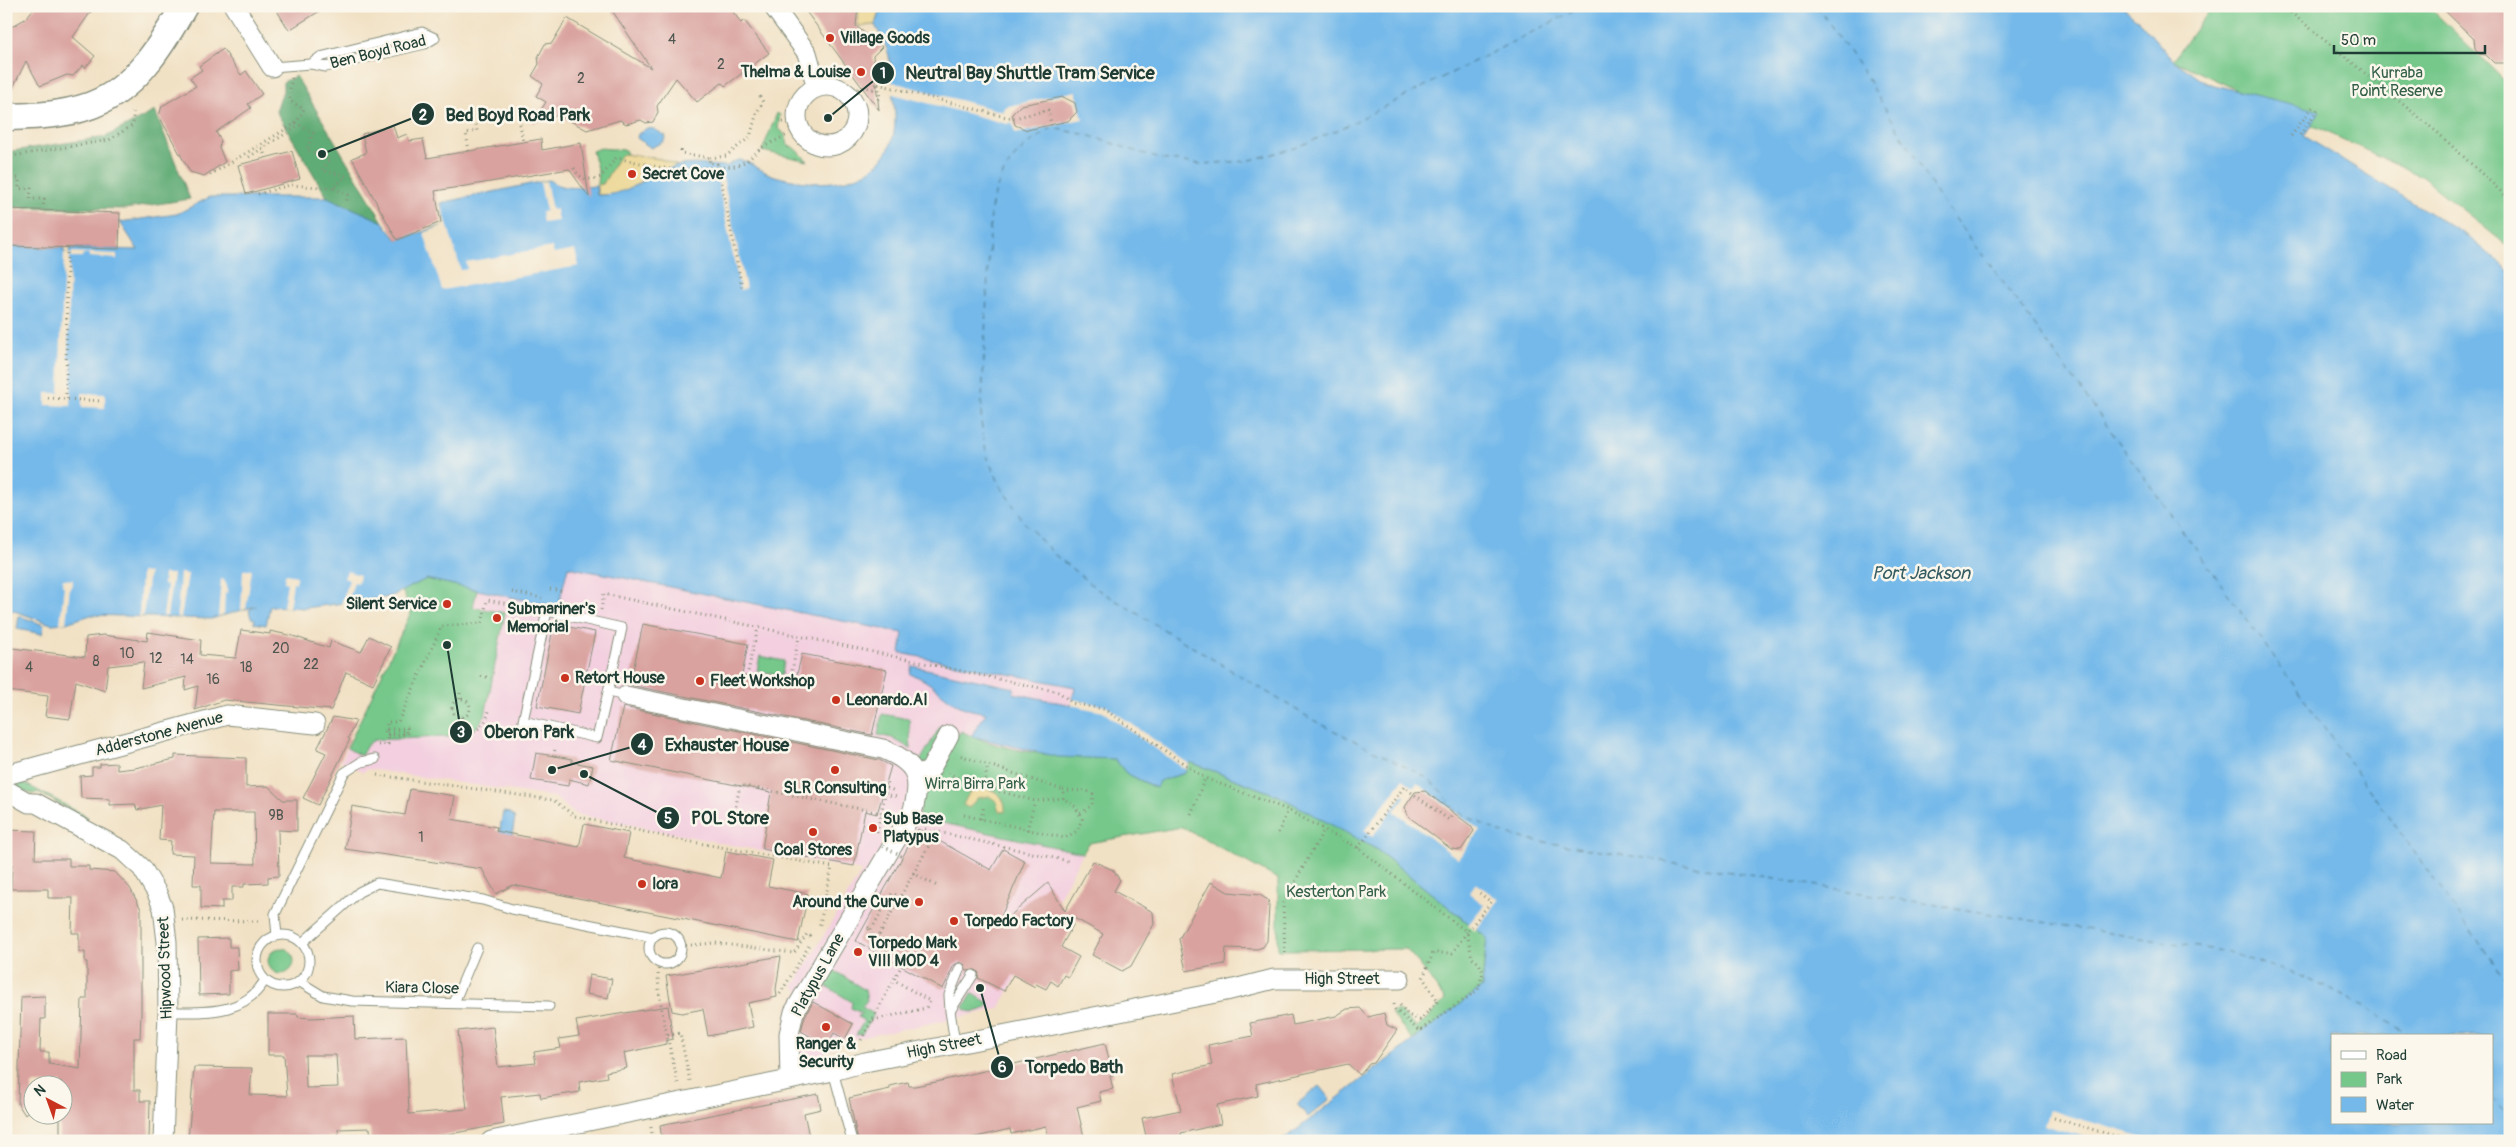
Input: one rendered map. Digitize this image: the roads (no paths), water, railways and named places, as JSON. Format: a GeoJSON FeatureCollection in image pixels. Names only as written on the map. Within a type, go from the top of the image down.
{"type":"FeatureCollection","features":[{"type":"Feature","properties":{"kind":"main road"},"geometry":{"type":"LineString","coordinates":[[6,127],[40,116],[88,106],[110,96],[135,76],[148,61],[160,46],[184,6]]}},
{"type":"Feature","properties":{"kind":"main road"},"geometry":{"type":"LineString","coordinates":[[6,117],[40,116]]}},
{"type":"Feature","properties":{"kind":"street","name":"Ben Boyd Road"},"geometry":{"type":"LineString","coordinates":[[234,6],[272,67]]}},
{"type":"Feature","properties":{"kind":"street"},"geometry":{"type":"LineString","coordinates":[[773,6],[807,53],[817,88]]}},
{"type":"Feature","properties":{"kind":"street"},"geometry":{"type":"LineString","coordinates":[[832,87],[846,93],[851,99],[857,114],[853,131],[840,143],[823,146],[808,139],[790,121],[800,103],[817,88],[832,87]]}},
{"type":"Feature","properties":{"kind":"street"},"geometry":{"type":"LineString","coordinates":[[626,696],[883,749],[908,762],[916,778],[930,770],[949,735]]}},
{"type":"Feature","properties":{"kind":"street","name":"Adderstone Avenue"},"geometry":{"type":"LineString","coordinates":[[6,775],[226,715],[315,724]]}},
{"type":"Feature","properties":{"kind":"street","name":"Platypus Lane"},"geometry":{"type":"LineString","coordinates":[[790,1080],[789,1034],[794,1012],[912,812],[918,786],[916,778]]}},
{"type":"Feature","properties":{"kind":"street","name":"Hipwood Street"},"geometry":{"type":"LineString","coordinates":[[6,790],[29,803],[36,803],[122,850],[133,859],[151,881],[163,908],[166,923],[168,1012],[162,1141]]}},
{"type":"Feature","properties":{"kind":"street","name":"High Street"},"geometry":{"type":"LineString","coordinates":[[491,1141],[833,1071],[864,1062],[955,1043],[1226,991],[1274,979],[1400,979]]}},
{"type":"Feature","properties":{"kind":"lane","name":"Ben Boyd Road"},"geometry":{"type":"LineString","coordinates":[[272,67],[310,64],[326,67],[425,44],[435,38],[422,32],[320,57],[310,64]]}},
{"type":"Feature","properties":{"kind":"lane"},"geometry":{"type":"LineString","coordinates":[[548,611],[622,628],[608,692],[597,738],[523,721],[548,611]]}},
{"type":"Feature","properties":{"kind":"lane"},"geometry":{"type":"LineString","coordinates":[[608,692],[626,696]]}},
{"type":"Feature","properties":{"kind":"lane"},"geometry":{"type":"LineString","coordinates":[[277,936],[275,914],[344,773],[361,762],[375,759]]}},
{"type":"Feature","properties":{"kind":"lane"},"geometry":{"type":"LineString","coordinates":[[302,943],[359,892],[377,883],[483,900],[512,909],[653,937],[662,932],[672,934],[676,936],[681,946],[681,952],[675,961],[665,965],[660,964],[651,957],[648,952],[653,937]]}},
{"type":"Feature","properties":{"kind":"lane"},"geometry":{"type":"LineString","coordinates":[[286,935],[302,943],[310,958],[309,967],[300,982],[286,988],[264,980],[258,966],[260,951],[264,944],[277,936],[286,935]]}},
{"type":"Feature","properties":{"kind":"lane"},"geometry":{"type":"LineString","coordinates":[[454,1004],[477,948]]}},
{"type":"Feature","properties":{"kind":"lane"},"geometry":{"type":"LineString","coordinates":[[955,1043],[948,995],[960,968]]}},
{"type":"Feature","properties":{"kind":"lane"},"geometry":{"type":"LineString","coordinates":[[950,1011],[973,975]]}},
{"type":"Feature","properties":{"kind":"lane"},"geometry":{"type":"LineString","coordinates":[[168,1012],[219,1011],[232,1008],[252,996],[264,980]]}},
{"type":"Feature","properties":{"kind":"lane","name":"Kiara Close"},"geometry":{"type":"LineString","coordinates":[[300,982],[323,996],[352,1001],[549,1006]]}},
{"type":"Feature","properties":{"kind":"lane"},"geometry":{"type":"LineString","coordinates":[[833,1071],[852,1141]]}},
{"type":"Feature","properties":{"kind":"water","name":"Port Jackson"},"geometry":{"type":"Polygon","coordinates":[[[881,6],[2122,6],[2140,22],[2173,60],[2206,83],[2320,111],[2304,136],[2469,237],[2510,272],[2510,1141],[1282,1141],[1482,987],[1487,938],[1376,849],[1279,796],[1190,762],[1185,773],[1159,781],[1156,788],[1126,773],[1115,759],[1058,757],[971,736],[986,713],[960,706],[924,680],[910,674],[912,666],[1014,688],[1013,693],[1071,705],[1075,687],[900,653],[903,633],[568,567],[558,607],[426,579],[390,597],[305,608],[270,606],[266,625],[254,623],[255,619],[251,618],[249,610],[256,606],[211,619],[91,615],[66,623],[51,624],[6,608],[6,246],[64,248],[64,253],[69,253],[70,248],[138,250],[120,222],[177,214],[210,197],[327,197],[383,222],[397,240],[444,225],[441,203],[549,180],[566,187],[596,186],[597,195],[608,195],[628,189],[656,174],[677,166],[695,164],[727,166],[735,161],[742,160],[771,175],[799,181],[822,183],[844,180],[863,174],[879,163],[890,146],[895,125],[889,56],[875,25],[881,6]]]}},
{"type":"Feature","properties":{"kind":"water"},"geometry":{"type":"Polygon","coordinates":[[[647,128],[654,129],[666,136],[664,141],[651,148],[637,138],[638,134],[647,128]]]}},
{"type":"Feature","properties":{"kind":"water"},"geometry":{"type":"Polygon","coordinates":[[[19,616],[44,625],[42,634],[17,629],[19,616]]]}},
{"type":"Feature","properties":{"kind":"water"},"geometry":{"type":"Polygon","coordinates":[[[503,812],[510,813],[515,818],[508,859],[495,857],[503,812]]]}},
{"type":"Feature","properties":{"kind":"water"},"geometry":{"type":"Polygon","coordinates":[[[1319,1086],[1330,1099],[1308,1117],[1297,1104],[1319,1086]]]}},
{"type":"Feature","properties":{"kind":"place","name":"Village Goods"},"geometry":{"type":"Point","coordinates":[830,38]}},
{"type":"Feature","properties":{"kind":"place","name":"Thelma & Louise"},"geometry":{"type":"Point","coordinates":[861,72]}},
{"type":"Feature","properties":{"kind":"place","name":"Neutral Bay Shuttle Tram Service"},"geometry":{"type":"Point","coordinates":[828,118]}},
{"type":"Feature","properties":{"kind":"place","name":"Bed Boyd Road Park"},"geometry":{"type":"Point","coordinates":[322,154]}},
{"type":"Feature","properties":{"kind":"place","name":"Secret Cove"},"geometry":{"type":"Point","coordinates":[632,174]}},
{"type":"Feature","properties":{"kind":"place","name":"Silent Service"},"geometry":{"type":"Point","coordinates":[447,604]}},
{"type":"Feature","properties":{"kind":"place","name":"Submariner's Memorial"},"geometry":{"type":"Point","coordinates":[497,618]}},
{"type":"Feature","properties":{"kind":"place","name":"Oberon Park"},"geometry":{"type":"Point","coordinates":[447,645]}},
{"type":"Feature","properties":{"kind":"place","name":"Retort House"},"geometry":{"type":"Point","coordinates":[565,678]}},
{"type":"Feature","properties":{"kind":"place","name":"Fleet Workshop"},"geometry":{"type":"Point","coordinates":[700,681]}},
{"type":"Feature","properties":{"kind":"place","name":"Leonardo.AI"},"geometry":{"type":"Point","coordinates":[836,700]}},
{"type":"Feature","properties":{"kind":"place","name":"Exhauster House"},"geometry":{"type":"Point","coordinates":[552,770]}},
{"type":"Feature","properties":{"kind":"place","name":"SLR Consulting"},"geometry":{"type":"Point","coordinates":[835,770]}},
{"type":"Feature","properties":{"kind":"place","name":"POL Store"},"geometry":{"type":"Point","coordinates":[584,774]}},
{"type":"Feature","properties":{"kind":"place","name":"Sub Base Platypus"},"geometry":{"type":"Point","coordinates":[873,828]}},
{"type":"Feature","properties":{"kind":"place","name":"Coal Stores"},"geometry":{"type":"Point","coordinates":[813,832]}},
{"type":"Feature","properties":{"kind":"place","name":"Iora"},"geometry":{"type":"Point","coordinates":[642,884]}},
{"type":"Feature","properties":{"kind":"place","name":"Around the Curve"},"geometry":{"type":"Point","coordinates":[919,902]}},
{"type":"Feature","properties":{"kind":"place","name":"Torpedo Factory"},"geometry":{"type":"Point","coordinates":[954,921]}},
{"type":"Feature","properties":{"kind":"place","name":"Torpedo Mark VIII MOD 4"},"geometry":{"type":"Point","coordinates":[858,952]}},
{"type":"Feature","properties":{"kind":"place","name":"Torpedo Bath"},"geometry":{"type":"Point","coordinates":[980,988]}},
{"type":"Feature","properties":{"kind":"place","name":"Ranger & Security"},"geometry":{"type":"Point","coordinates":[826,1027]}},
{"type":"Feature","properties":{"kind":"park label","name":"Kurraba Point Reserve"},"geometry":{"type":"Point","coordinates":[2397,82]}},
{"type":"Feature","properties":{"kind":"park label","name":"Wirra Birra Park"},"geometry":{"type":"Point","coordinates":[975,784]}},
{"type":"Feature","properties":{"kind":"park label","name":"Kesterton Park"},"geometry":{"type":"Point","coordinates":[1336,892]}}]}
